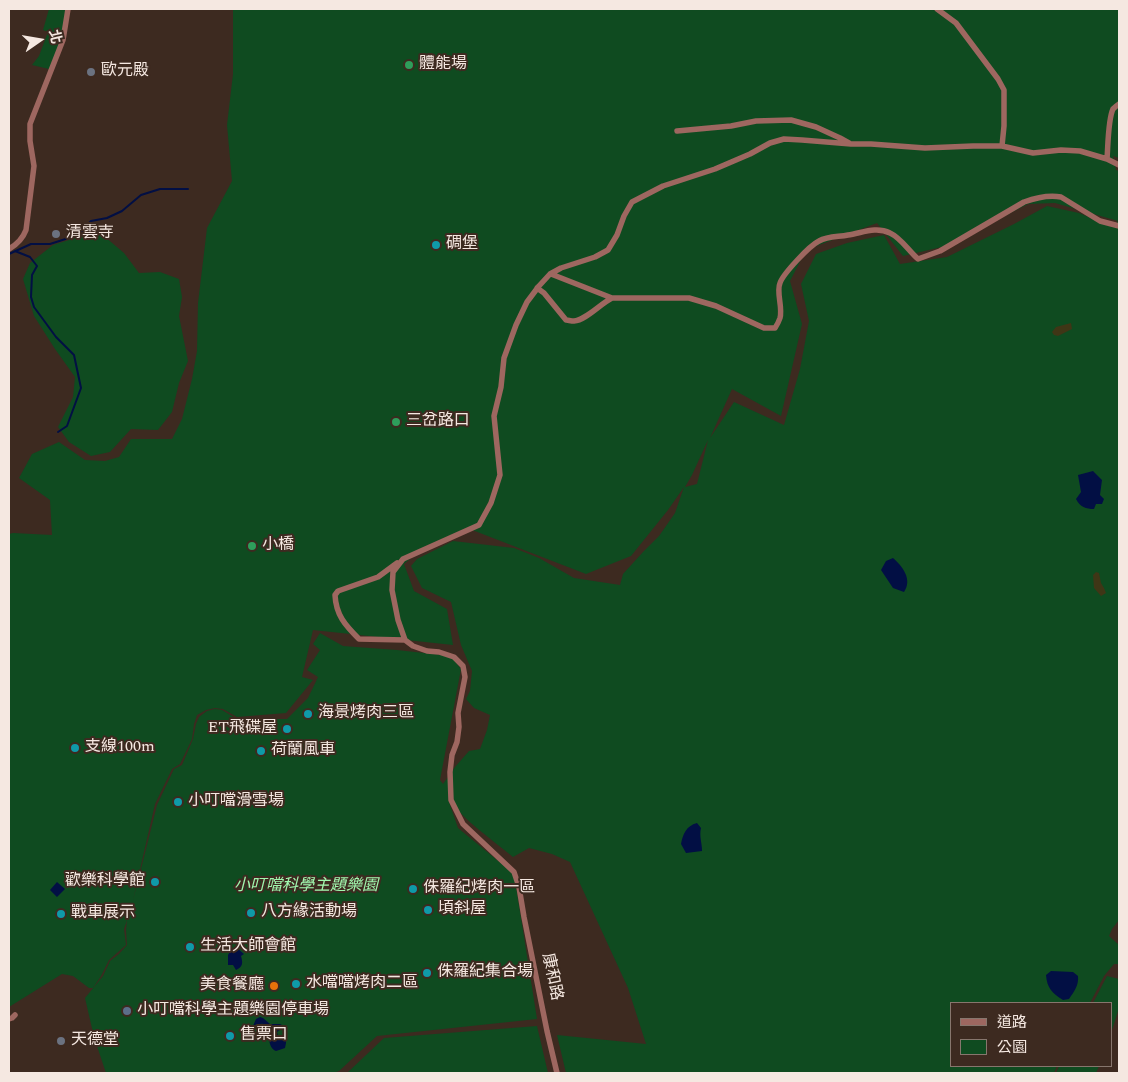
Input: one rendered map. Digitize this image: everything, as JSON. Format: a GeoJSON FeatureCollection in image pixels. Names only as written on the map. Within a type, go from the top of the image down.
{"type":"FeatureCollection","features":[{"type":"Feature","properties":{"kind":"street"},"geometry":{"type":"LineString","coordinates":[[9,249],[23,236],[26,230],[34,166],[30,141],[30,124],[63,40],[68,9]]}},
{"type":"Feature","properties":{"kind":"street"},"geometry":{"type":"LineString","coordinates":[[937,9],[956,23],[998,79],[1004,90],[1002,146]]}},
{"type":"Feature","properties":{"kind":"street"},"geometry":{"type":"LineString","coordinates":[[1107,158],[1112,111],[1119,104]]}},
{"type":"Feature","properties":{"kind":"street"},"geometry":{"type":"LineString","coordinates":[[676,131],[731,126],[756,121],[791,120],[816,127],[851,144]]}},
{"type":"Feature","properties":{"kind":"street"},"geometry":{"type":"LineString","coordinates":[[403,559],[393,572],[392,590],[398,620],[405,640],[359,639],[349,630],[338,614],[335,595],[338,591],[378,578],[403,559],[479,525],[491,503],[500,475],[494,416],[501,387],[504,358],[516,325],[527,302],[550,274],[608,250],[632,202],[664,186],[715,169],[770,143],[784,140],[925,148],[1002,146],[1034,153],[1061,150],[1080,151],[1107,158],[1119,165]]}},
{"type":"Feature","properties":{"kind":"street"},"geometry":{"type":"LineString","coordinates":[[550,274],[612,298],[689,298],[731,312],[756,326],[775,328],[780,317],[779,284],[795,262],[818,241],[838,235],[851,235],[863,231],[885,231],[897,238],[918,259],[940,251],[1024,202],[1035,198],[1055,196],[1061,197],[1100,221],[1119,226]]}},
{"type":"Feature","properties":{"kind":"street"},"geometry":{"type":"LineString","coordinates":[[537,288],[544,293],[566,320],[574,321],[585,317],[612,298]]}},
{"type":"Feature","properties":{"kind":"street","name":"康和路"},"geometry":{"type":"LineString","coordinates":[[405,640],[427,651],[439,652],[454,657],[463,666],[465,677],[458,713],[459,727],[450,772],[451,800],[463,824],[514,872],[519,887],[557,1073]]}},
{"type":"Feature","properties":{"kind":"street"},"geometry":{"type":"LineString","coordinates":[[9,1019],[15,1015]]}},
{"type":"Feature","properties":{"kind":"green space"},"geometry":{"type":"Polygon","coordinates":[[[49,9],[67,9],[61,41],[49,69],[32,65],[39,56],[48,32],[43,30],[49,9]]]}},
{"type":"Feature","properties":{"kind":"green space","name":"小叮噹科學主題樂園"},"geometry":{"type":"Polygon","coordinates":[[[233,9],[1119,9],[1119,158],[1113,156],[1116,170],[1119,171],[1119,920],[1109,936],[1119,945],[1119,964],[1114,964],[1104,976],[1091,1002],[950,1002],[950,1067],[1057,1067],[1054,1073],[566,1073],[557,1035],[646,1044],[628,988],[570,862],[552,854],[529,848],[513,857],[470,822],[448,799],[458,828],[514,874],[537,1019],[377,1036],[339,1071],[333,1073],[106,1073],[94,1037],[85,998],[103,976],[110,961],[127,945],[127,920],[124,929],[126,945],[109,960],[93,988],[89,988],[73,976],[62,974],[9,1007],[9,534],[52,535],[50,500],[19,478],[32,454],[59,442],[85,460],[105,461],[119,457],[131,439],[172,439],[182,419],[197,351],[198,303],[207,228],[232,181],[227,125],[233,74],[233,9]],[[1055,203],[1028,204],[946,246],[903,256],[877,223],[806,250],[790,281],[802,324],[781,416],[732,389],[710,438],[734,402],[784,425],[800,369],[809,321],[801,284],[816,254],[847,243],[884,235],[900,264],[947,257],[1047,206],[1079,213],[1112,227],[1118,221],[1055,203]],[[708,440],[692,475],[685,487],[697,484],[708,440]],[[684,487],[631,556],[586,574],[467,528],[424,547],[404,564],[414,591],[447,609],[453,645],[313,630],[302,677],[313,680],[286,713],[237,717],[223,709],[215,708],[206,710],[197,715],[192,739],[180,764],[172,769],[155,804],[133,900],[157,805],[174,769],[182,765],[193,739],[199,717],[207,711],[222,710],[237,719],[287,719],[308,698],[318,677],[307,670],[320,650],[313,644],[320,633],[343,646],[451,656],[461,669],[440,780],[443,784],[469,751],[480,749],[490,715],[474,708],[466,699],[470,691],[472,671],[461,645],[451,602],[422,588],[411,566],[417,559],[453,541],[514,548],[539,558],[574,578],[620,585],[623,574],[659,536],[675,513],[684,487]]]}},
{"type":"Feature","properties":{"kind":"green space"},"geometry":{"type":"Polygon","coordinates":[[[98,231],[124,253],[139,273],[160,272],[179,279],[182,297],[179,316],[188,361],[179,383],[172,412],[158,430],[131,429],[110,452],[91,456],[69,442],[58,427],[73,397],[75,377],[34,316],[23,279],[30,263],[53,245],[98,231]]]}},
{"type":"Feature","properties":{"kind":"green space"},"geometry":{"type":"Polygon","coordinates":[[[1107,976],[1119,979],[1119,1008],[1113,1027],[1113,1002],[1094,1002],[1107,976]]]}},
{"type":"Feature","properties":{"kind":"green space"},"geometry":{"type":"Polygon","coordinates":[[[537,1026],[548,1073],[347,1073],[384,1038],[537,1026]]]}},
{"type":"Feature","properties":{"kind":"green space"},"geometry":{"type":"Polygon","coordinates":[[[1059,1067],[1099,1067],[1096,1073],[1056,1073],[1059,1067]]]}},
{"type":"Feature","properties":{"kind":"sand"},"geometry":{"type":"Polygon","coordinates":[[[1071,323],[1072,329],[1058,336],[1052,332],[1056,327],[1071,323]]]}},
{"type":"Feature","properties":{"kind":"sand"},"geometry":{"type":"Polygon","coordinates":[[[1096,572],[1099,573],[1106,593],[1101,596],[1094,588],[1093,575],[1096,572]]]}},
{"type":"Feature","properties":{"kind":"shaded area"},"geometry":{"type":"Polygon","coordinates":[[[1093,471],[1102,480],[1100,495],[1104,499],[1102,504],[1096,504],[1094,509],[1088,509],[1079,504],[1076,499],[1081,492],[1078,475],[1093,471]]]}},
{"type":"Feature","properties":{"kind":"shaded area"},"geometry":{"type":"Polygon","coordinates":[[[893,558],[903,569],[907,578],[904,592],[893,588],[881,570],[886,561],[893,558]]]}},
{"type":"Feature","properties":{"kind":"shaded area"},"geometry":{"type":"Polygon","coordinates":[[[697,823],[701,828],[702,851],[686,853],[681,844],[683,837],[688,828],[697,823]]]}},
{"type":"Feature","properties":{"kind":"shaded area"},"geometry":{"type":"Polygon","coordinates":[[[57,882],[65,889],[57,897],[50,890],[57,882]]]}},
{"type":"Feature","properties":{"kind":"shaded area"},"geometry":{"type":"Polygon","coordinates":[[[232,948],[237,948],[244,954],[241,956],[241,966],[236,970],[233,965],[228,965],[228,955],[232,948]]]}},
{"type":"Feature","properties":{"kind":"shaded area"},"geometry":{"type":"Polygon","coordinates":[[[1051,971],[1073,972],[1078,976],[1077,985],[1069,999],[1063,1000],[1051,990],[1046,975],[1051,971]]]}},
{"type":"Feature","properties":{"kind":"shaded area"},"geometry":{"type":"Polygon","coordinates":[[[260,1017],[270,1024],[280,1024],[286,1027],[277,1032],[278,1036],[286,1037],[285,1048],[276,1051],[271,1047],[267,1026],[259,1024],[253,1026],[256,1019],[260,1017]]]}},
{"type":"Feature","properties":{"kind":"waterway"},"geometry":{"type":"LineString","coordinates":[[9,254],[31,244],[50,244],[78,235],[91,221],[107,218],[122,211],[141,195],[160,189],[188,189]]}},
{"type":"Feature","properties":{"kind":"waterway"},"geometry":{"type":"LineString","coordinates":[[15,251],[30,257],[37,266],[32,275],[31,297],[34,307],[56,337],[74,355],[81,388],[67,426],[58,432]]}},
{"type":"Feature","properties":{"kind":"place","name":"體能場"},"geometry":{"type":"Point","coordinates":[409,65]}},
{"type":"Feature","properties":{"kind":"place","name":"歐元殿"},"geometry":{"type":"Point","coordinates":[91,72]}},
{"type":"Feature","properties":{"kind":"place","name":"清雲寺"},"geometry":{"type":"Point","coordinates":[56,234]}},
{"type":"Feature","properties":{"kind":"place","name":"碉堡"},"geometry":{"type":"Point","coordinates":[436,245]}},
{"type":"Feature","properties":{"kind":"place","name":"三岔路口"},"geometry":{"type":"Point","coordinates":[396,422]}},
{"type":"Feature","properties":{"kind":"place","name":"小橋"},"geometry":{"type":"Point","coordinates":[252,546]}},
{"type":"Feature","properties":{"kind":"place","name":"海景烤肉三區"},"geometry":{"type":"Point","coordinates":[308,714]}},
{"type":"Feature","properties":{"kind":"place","name":"ET飛碟屋"},"geometry":{"type":"Point","coordinates":[287,729]}},
{"type":"Feature","properties":{"kind":"place","name":"支線100m"},"geometry":{"type":"Point","coordinates":[75,748]}},
{"type":"Feature","properties":{"kind":"place","name":"荷蘭風車"},"geometry":{"type":"Point","coordinates":[261,751]}},
{"type":"Feature","properties":{"kind":"place","name":"小叮噹滑雪場"},"geometry":{"type":"Point","coordinates":[178,802]}},
{"type":"Feature","properties":{"kind":"place","name":"歡樂科學館"},"geometry":{"type":"Point","coordinates":[155,882]}},
{"type":"Feature","properties":{"kind":"place","name":"侏羅紀烤肉一區"},"geometry":{"type":"Point","coordinates":[413,889]}},
{"type":"Feature","properties":{"kind":"place","name":"頃斜屋"},"geometry":{"type":"Point","coordinates":[428,910]}},
{"type":"Feature","properties":{"kind":"place","name":"八方緣活動場"},"geometry":{"type":"Point","coordinates":[251,913]}},
{"type":"Feature","properties":{"kind":"place","name":"戰車展示"},"geometry":{"type":"Point","coordinates":[61,914]}},
{"type":"Feature","properties":{"kind":"place","name":"生活大師會館"},"geometry":{"type":"Point","coordinates":[190,947]}},
{"type":"Feature","properties":{"kind":"place","name":"侏羅紀集合場"},"geometry":{"type":"Point","coordinates":[427,973]}},
{"type":"Feature","properties":{"kind":"place","name":"水噹噹烤肉二區"},"geometry":{"type":"Point","coordinates":[296,984]}},
{"type":"Feature","properties":{"kind":"place","name":"美食餐廳"},"geometry":{"type":"Point","coordinates":[274,986]}},
{"type":"Feature","properties":{"kind":"place","name":"小叮噹科學主題樂園停車場"},"geometry":{"type":"Point","coordinates":[127,1011]}},
{"type":"Feature","properties":{"kind":"place","name":"售票口"},"geometry":{"type":"Point","coordinates":[230,1036]}},
{"type":"Feature","properties":{"kind":"place","name":"天德堂"},"geometry":{"type":"Point","coordinates":[61,1041]}}]}
